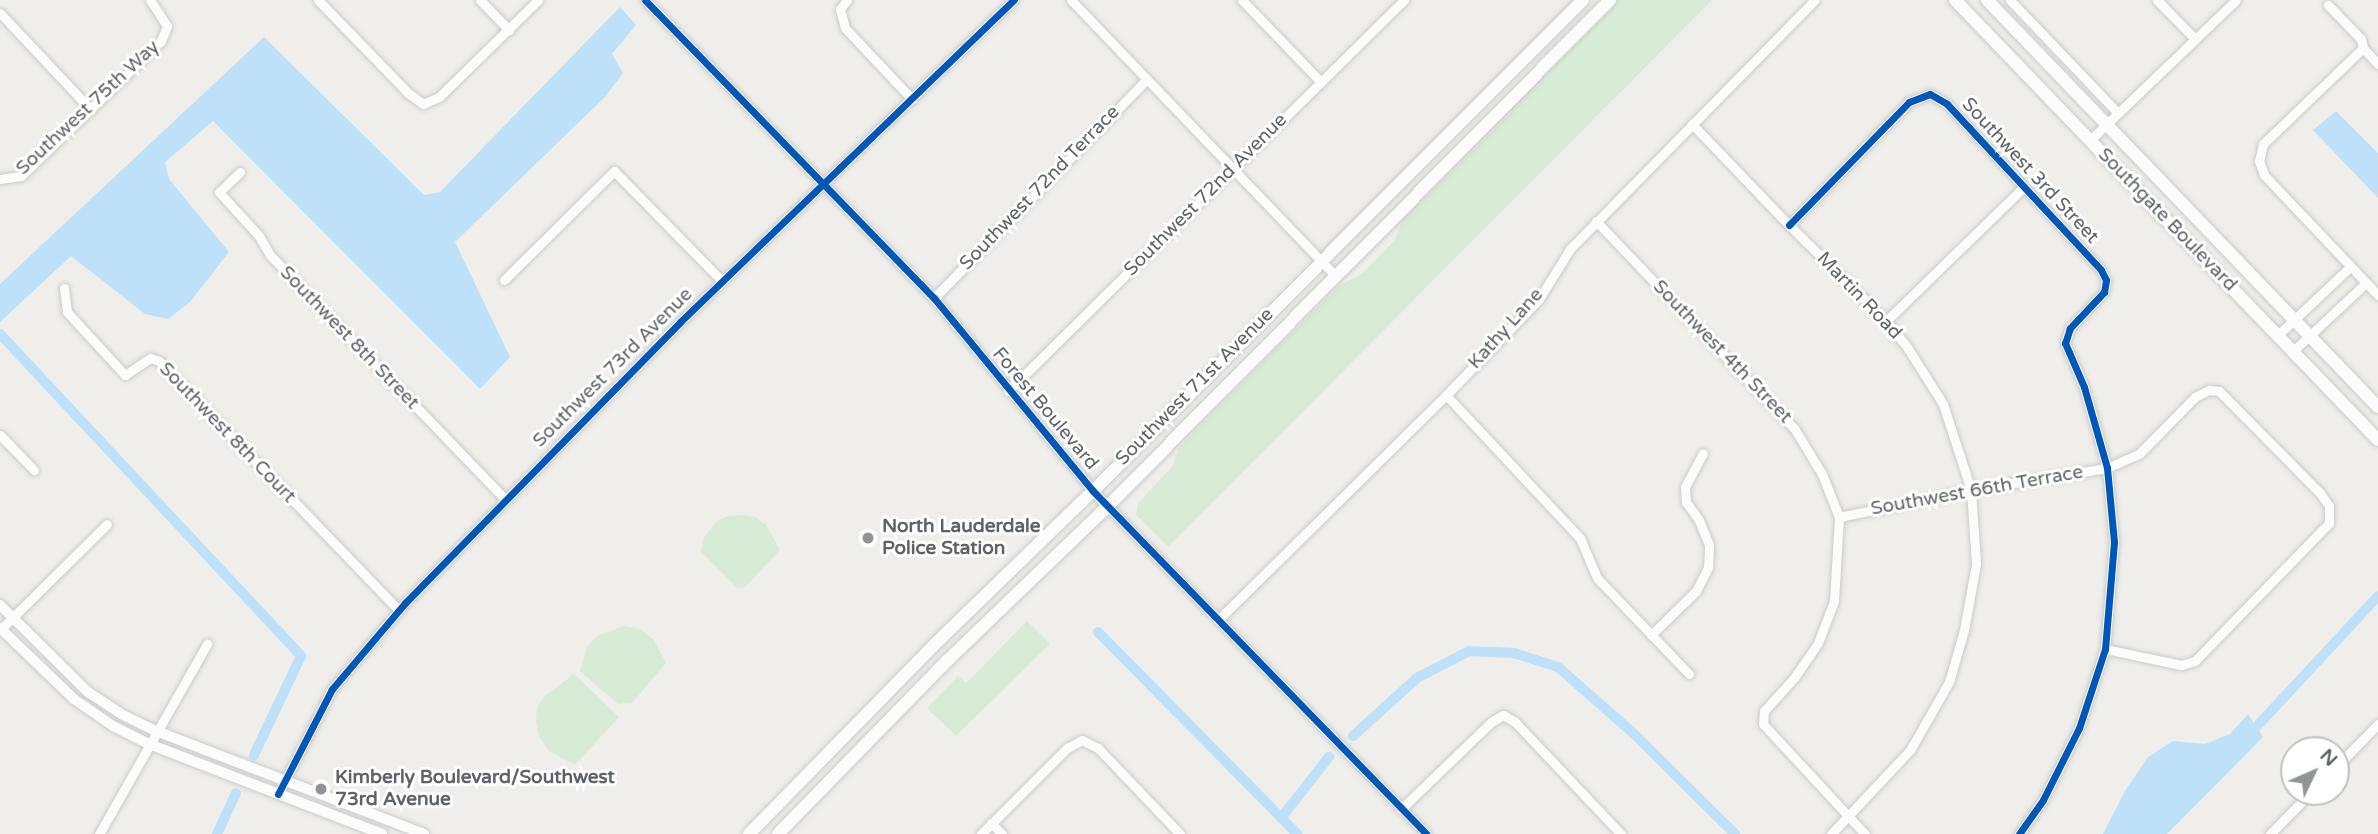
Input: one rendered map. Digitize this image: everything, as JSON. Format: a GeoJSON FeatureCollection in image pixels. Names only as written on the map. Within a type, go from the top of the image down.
{"type":"FeatureCollection","features":[{"type":"Feature","properties":{"kind":"main road","name":"Southwest 71st Avenue"},"geometry":{"type":"LineString","coordinates":[[749,834],[934,645],[1093,491],[1583,0]]}},
{"type":"Feature","properties":{"kind":"main road","name":"Southwest 71st Avenue"},"geometry":{"type":"LineString","coordinates":[[778,834],[948,660],[1108,506],[1610,0]]}},
{"type":"Feature","properties":{"kind":"main road","name":"Southgate Boulevard"},"geometry":{"type":"LineString","coordinates":[[1955,0],[2378,440]]}},
{"type":"Feature","properties":{"kind":"main road","name":"Southgate Boulevard"},"geometry":{"type":"LineString","coordinates":[[1987,0],[2378,407]]}},
{"type":"Feature","properties":{"kind":"street","name":"Southwest 75th Way"},"geometry":{"type":"LineString","coordinates":[[1,180],[21,176],[161,41],[167,26],[150,0]]}},
{"type":"Feature","properties":{"kind":"street"},"geometry":{"type":"LineString","coordinates":[[318,0],[408,93],[423,104],[439,97],[538,0]]}},
{"type":"Feature","properties":{"kind":"street"},"geometry":{"type":"LineString","coordinates":[[480,0],[509,30]]}},
{"type":"Feature","properties":{"kind":"street","name":"Forest Boulevard"},"geometry":{"type":"LineString","coordinates":[[645,0],[934,298],[1093,491],[1426,834]]}},
{"type":"Feature","properties":{"kind":"street"},"geometry":{"type":"LineString","coordinates":[[847,0],[840,9],[845,28],[912,99]]}},
{"type":"Feature","properties":{"kind":"street","name":"Southwest 73rd Avenue"},"geometry":{"type":"LineString","coordinates":[[278,794],[332,689],[398,610],[722,281],[1014,0]]}},
{"type":"Feature","properties":{"kind":"street"},"geometry":{"type":"LineString","coordinates":[[1071,0],[1335,275]]}},
{"type":"Feature","properties":{"kind":"street"},"geometry":{"type":"LineString","coordinates":[[1242,0],[1321,82]]}},
{"type":"Feature","properties":{"kind":"street","name":"Southwest 72nd Avenue"},"geometry":{"type":"LineString","coordinates":[[1008,391],[1404,0]]}},
{"type":"Feature","properties":{"kind":"street","name":"Kathy Lane"},"geometry":{"type":"LineString","coordinates":[[1218,620],[1446,395],[1539,299],[1570,249],[1815,0]]}},
{"type":"Feature","properties":{"kind":"street"},"geometry":{"type":"LineString","coordinates":[[2010,0],[2118,113]]}},
{"type":"Feature","properties":{"kind":"street"},"geometry":{"type":"LineString","coordinates":[[2157,0],[2195,39]]}},
{"type":"Feature","properties":{"kind":"street"},"geometry":{"type":"LineString","coordinates":[[2090,140],[2236,0]]}},
{"type":"Feature","properties":{"kind":"street"},"geometry":{"type":"LineString","coordinates":[[2328,5],[2361,38],[2362,48],[2378,64]]}},
{"type":"Feature","properties":{"kind":"street"},"geometry":{"type":"LineString","coordinates":[[0,13],[91,110]]}},
{"type":"Feature","properties":{"kind":"street"},"geometry":{"type":"LineString","coordinates":[[2362,48],[2263,144],[2259,161],[2264,175],[2378,295]]}},
{"type":"Feature","properties":{"kind":"street","name":"Southwest 72nd Terrace"},"geometry":{"type":"LineString","coordinates":[[934,298],[1147,79]]}},
{"type":"Feature","properties":{"kind":"street","name":"Southwest 3rd Street"},"geometry":{"type":"LineString","coordinates":[[1788,225],[1909,102],[1925,94],[1937,96],[2101,270],[2106,280],[2104,292],[2070,328],[2065,344],[2084,387],[2107,468]]}},
{"type":"Feature","properties":{"kind":"street","name":"Martin Road"},"geometry":{"type":"LineString","coordinates":[[1692,124],[1788,225],[1886,321],[1907,347],[1943,404],[1971,490],[1976,564],[1965,631],[1949,682],[1910,750],[1831,834]]}},
{"type":"Feature","properties":{"kind":"street"},"geometry":{"type":"LineString","coordinates":[[504,280],[614,171],[722,281]]}},
{"type":"Feature","properties":{"kind":"street","name":"Southwest 8th Street"},"geometry":{"type":"LineString","coordinates":[[240,172],[219,192],[259,236],[270,255],[506,500]]}},
{"type":"Feature","properties":{"kind":"street"},"geometry":{"type":"LineString","coordinates":[[1886,321],[2024,188]]}},
{"type":"Feature","properties":{"kind":"street","name":"Southwest 4th Street"},"geometry":{"type":"LineString","coordinates":[[1596,221],[1794,428],[1822,474],[1839,517],[1834,601],[1818,643],[1794,678],[1765,711],[1763,724],[1849,817]]}},
{"type":"Feature","properties":{"kind":"street"},"geometry":{"type":"LineString","coordinates":[[2278,335],[2351,266]]}},
{"type":"Feature","properties":{"kind":"street"},"geometry":{"type":"LineString","coordinates":[[2293,351],[2366,283]]}},
{"type":"Feature","properties":{"kind":"street","name":"Southwest 8th Court"},"geometry":{"type":"LineString","coordinates":[[64,288],[67,312],[125,375],[150,358],[159,361],[398,610]]}},
{"type":"Feature","properties":{"kind":"street","name":"Southwest 66th Terrace"},"geometry":{"type":"LineString","coordinates":[[1839,517],[1971,490],[2107,468],[2140,453],[2195,397],[2214,390],[2225,396],[2320,494],[2329,506],[2330,518],[2319,536],[2195,661],[2181,665],[2105,649]]}},
{"type":"Feature","properties":{"kind":"street"},"geometry":{"type":"LineString","coordinates":[[1446,395],[1580,538],[1597,578],[1689,674]]}},
{"type":"Feature","properties":{"kind":"street"},"geometry":{"type":"LineString","coordinates":[[0,435],[34,470]]}},
{"type":"Feature","properties":{"kind":"street"},"geometry":{"type":"LineString","coordinates":[[1651,635],[1696,591],[1708,567],[1709,545],[1699,520],[1686,502],[1685,487],[1703,453]]}},
{"type":"Feature","properties":{"kind":"street"},"geometry":{"type":"LineString","coordinates":[[2019,834],[2043,800],[2078,727],[2105,649],[2114,542],[2107,468]]}},
{"type":"Feature","properties":{"kind":"street"},"geometry":{"type":"LineString","coordinates":[[107,524],[0,629],[74,699],[113,726],[149,744],[382,834]]}},
{"type":"Feature","properties":{"kind":"street"},"geometry":{"type":"LineString","coordinates":[[0,605],[88,692],[156,731],[424,834]]}},
{"type":"Feature","properties":{"kind":"street"},"geometry":{"type":"LineString","coordinates":[[99,834],[207,644]]}},
{"type":"Feature","properties":{"kind":"street"},"geometry":{"type":"LineString","coordinates":[[1401,808],[1491,722],[1503,715],[1515,722],[1621,834]]}},
{"type":"Feature","properties":{"kind":"street"},"geometry":{"type":"LineString","coordinates":[[2350,753],[2378,724]]}},
{"type":"Feature","properties":{"kind":"street"},"geometry":{"type":"LineString","coordinates":[[981,834],[1067,748],[1082,740],[1098,748],[1180,834]]}},
{"type":"Feature","properties":{"kind":"street"},"geometry":{"type":"LineString","coordinates":[[2270,834],[2297,806]]}},
{"type":"Feature","properties":{"kind":"street"},"geometry":{"type":"LineString","coordinates":[[1849,817],[1865,834]]}},
{"type":"Feature","properties":{"kind":"street"},"geometry":{"type":"LineString","coordinates":[[991,824],[1002,834]]}},
{"type":"Feature","properties":{"kind":"green space"},"geometry":{"type":"Polygon","coordinates":[[[1617,0],[1712,0],[1168,547],[1136,515],[1138,503],[1172,467],[1179,447],[1337,287],[1363,273],[1394,241],[1403,219],[1617,0]]]}},
{"type":"Feature","properties":{"kind":"green space"},"geometry":{"type":"Polygon","coordinates":[[[728,516],[755,517],[766,525],[780,550],[745,587],[737,588],[701,552],[703,539],[717,521],[728,516]]]}},
{"type":"Feature","properties":{"kind":"green space"},"geometry":{"type":"Polygon","coordinates":[[[1027,621],[1050,644],[956,736],[927,708],[958,676],[966,683],[1027,621]]]}},
{"type":"Feature","properties":{"kind":"green space"},"geometry":{"type":"Polygon","coordinates":[[[624,626],[640,629],[653,639],[666,663],[632,703],[618,704],[580,671],[587,647],[597,636],[624,626]]]}},
{"type":"Feature","properties":{"kind":"green space"},"geometry":{"type":"Polygon","coordinates":[[[574,674],[619,717],[575,765],[549,751],[539,736],[536,721],[537,707],[545,696],[574,674]]]}},
{"type":"Feature","properties":{"kind":"water"},"geometry":{"type":"Polygon","coordinates":[[[620,7],[636,25],[612,54],[623,73],[605,97],[455,242],[510,357],[480,389],[213,121],[165,162],[169,179],[229,252],[190,302],[168,319],[145,314],[71,256],[0,322],[0,284],[264,37],[424,195],[440,192],[620,7]]]}},
{"type":"Feature","properties":{"kind":"water"},"geometry":{"type":"Polygon","coordinates":[[[2336,111],[2378,153],[2378,198],[2313,130],[2336,111]]]}},
{"type":"Feature","properties":{"kind":"water"},"geometry":{"type":"Polygon","coordinates":[[[2248,714],[2263,737],[2167,834],[2103,834],[2125,791],[2148,757],[2173,741],[2205,744],[2230,734],[2248,714]]]}},
{"type":"Feature","properties":{"kind":"waterway"},"geometry":{"type":"LineString","coordinates":[[0,334],[301,656],[254,755]]}},
{"type":"Feature","properties":{"kind":"waterway"},"geometry":{"type":"LineString","coordinates":[[2247,737],[2378,596]]}},
{"type":"Feature","properties":{"kind":"waterway"},"geometry":{"type":"LineString","coordinates":[[1098,632],[1297,834]]}},
{"type":"Feature","properties":{"kind":"waterway"},"geometry":{"type":"LineString","coordinates":[[1353,736],[1417,678],[1469,651],[1514,653],[1558,667],[1632,732],[1735,834]]}},
{"type":"Feature","properties":{"kind":"waterway"},"geometry":{"type":"LineString","coordinates":[[1281,818],[1329,757]]}},
{"type":"Feature","properties":{"kind":"waterway"},"geometry":{"type":"LineString","coordinates":[[217,834],[236,793]]}},
{"type":"Feature","properties":{"kind":"cycle path"},"geometry":{"type":"LineString","coordinates":[[645,0],[934,298],[1093,491],[1426,834]]}},
{"type":"Feature","properties":{"kind":"cycle path"},"geometry":{"type":"LineString","coordinates":[[278,794],[332,689],[405,603],[680,322],[1014,0]]}},
{"type":"Feature","properties":{"kind":"cycle path"},"geometry":{"type":"LineString","coordinates":[[1789,225],[1909,102],[1930,94],[1947,104],[2101,270],[2106,280],[2104,292],[2070,328],[2065,343],[2084,387],[2107,468],[2114,542],[2105,649],[2079,728],[2043,800],[2019,834]]}},
{"type":"Feature","properties":{"kind":"place","name":"North Lauderdale Police Station"},"geometry":{"type":"Point","coordinates":[868,538]}},
{"type":"Feature","properties":{"kind":"place","name":"Kimberly Boulevard/Southwest 73rd Avenue"},"geometry":{"type":"Point","coordinates":[321,789]}}]}
